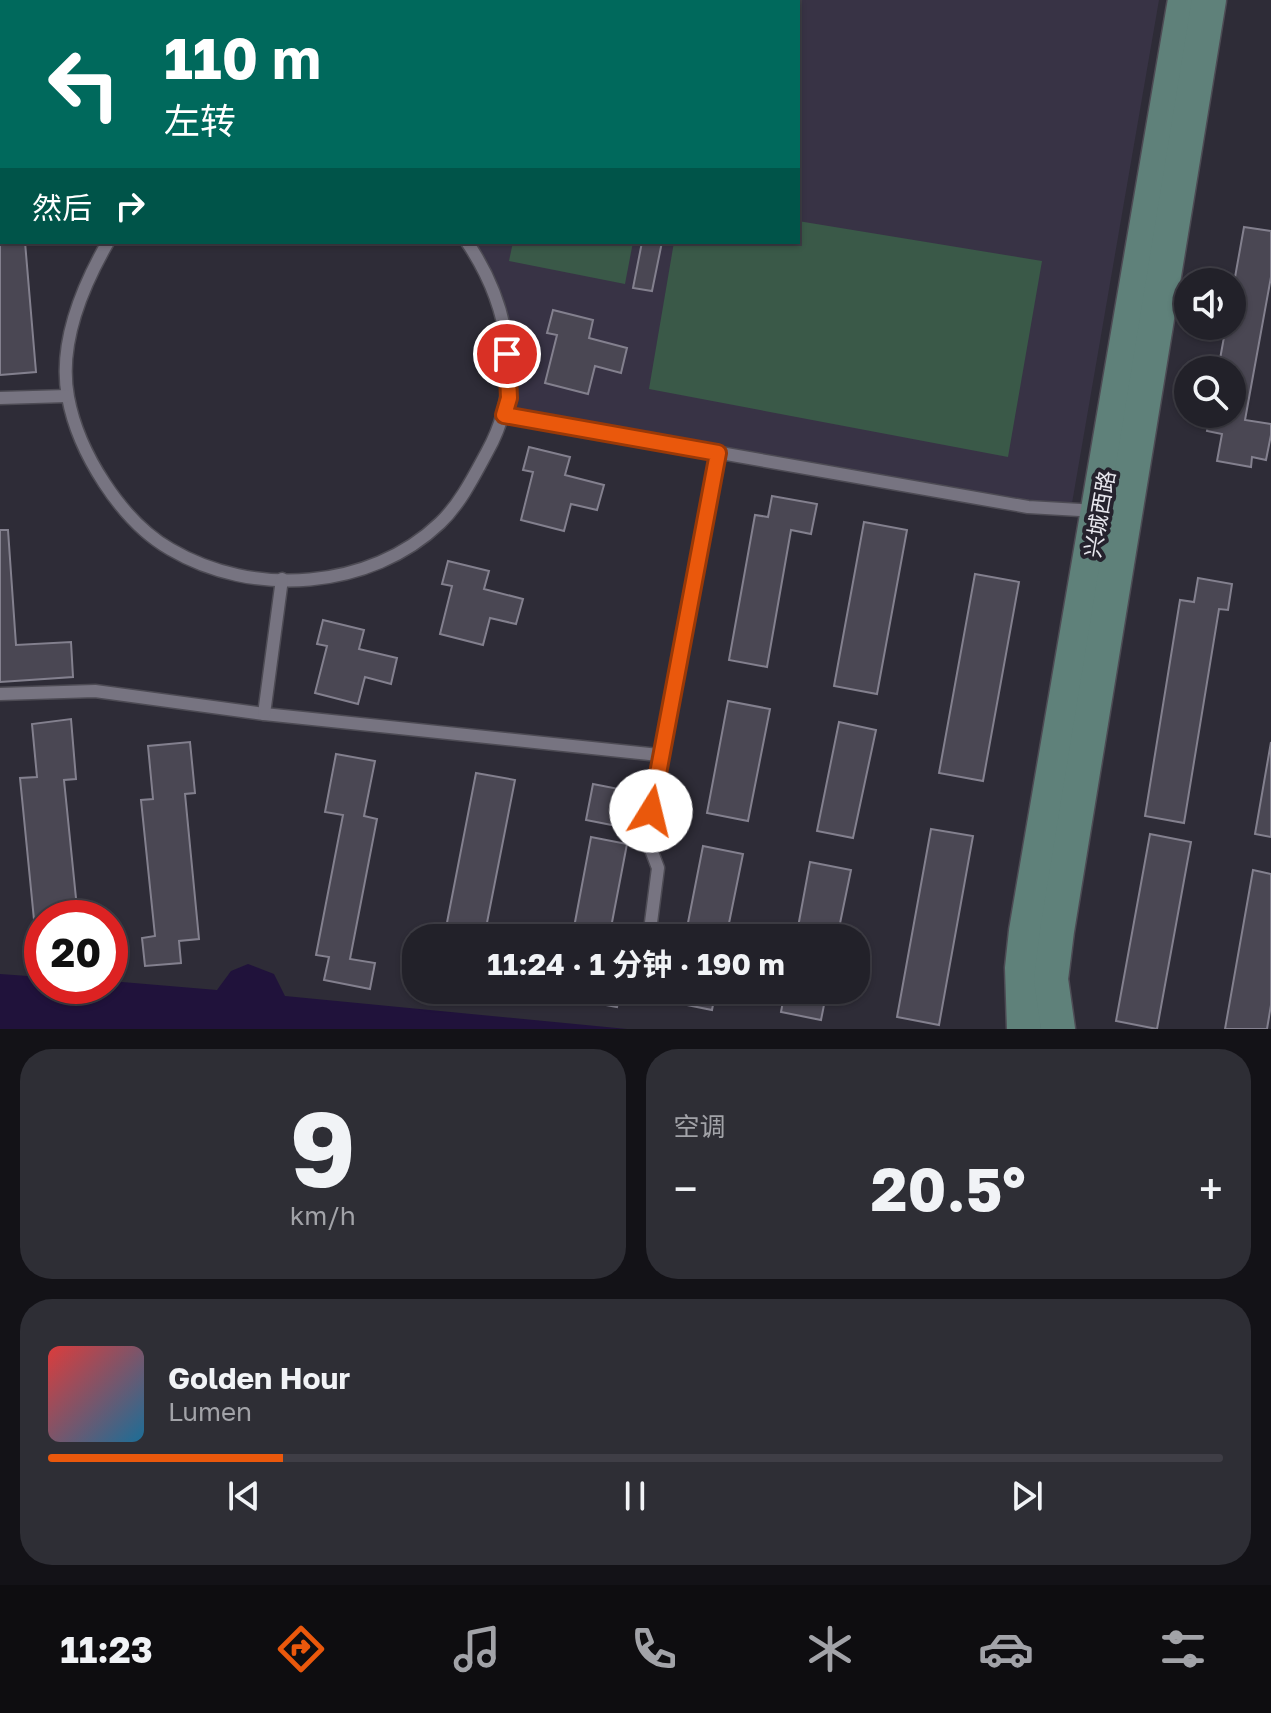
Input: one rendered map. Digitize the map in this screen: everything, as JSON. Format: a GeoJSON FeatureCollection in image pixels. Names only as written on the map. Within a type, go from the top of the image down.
{"type":"FeatureCollection","features":[{"type":"Feature","properties":{"kind":"street","name":"兴城西路"},"geometry":{"type":"LineString","coordinates":[[1058,1029],[1051,979],[1112,512],[1185,0]]}},
{"type":"Feature","properties":{"kind":"street","name":"兴城西路"},"geometry":{"type":"LineString","coordinates":[[1024,1029],[1022,968],[1026,931],[1112,512],[1209,0]]}},
{"type":"Feature","properties":{"kind":"lane"},"geometry":{"type":"LineString","coordinates":[[107,244],[83,286],[73,326],[67,396],[84,442],[114,501],[169,549],[212,568],[282,579],[326,580],[367,569],[440,522],[470,484],[497,434],[509,398],[501,309],[486,270],[468,244]]}},
{"type":"Feature","properties":{"kind":"lane"},"geometry":{"type":"LineString","coordinates":[[0,398],[67,396]]}},
{"type":"Feature","properties":{"kind":"lane"},"geometry":{"type":"LineString","coordinates":[[504,415],[1028,507],[1112,512]]}},
{"type":"Feature","properties":{"kind":"lane"},"geometry":{"type":"LineString","coordinates":[[651,924],[658,868],[647,839],[659,755],[718,453]]}},
{"type":"Feature","properties":{"kind":"lane"},"geometry":{"type":"LineString","coordinates":[[264,714],[282,579]]}},
{"type":"Feature","properties":{"kind":"lane"},"geometry":{"type":"LineString","coordinates":[[0,694],[95,691],[264,714],[659,755]]}},
{"type":"Feature","properties":{"kind":"shaded area"},"geometry":{"type":"Polygon","coordinates":[[[800,0],[1159,0],[1071,509],[504,415],[501,309],[468,244],[800,244],[800,0]]]}},
{"type":"Feature","properties":{"kind":"shaded area"},"geometry":{"type":"Polygon","coordinates":[[[248,964],[274,974],[285,996],[627,1029],[0,1029],[0,974],[24,976],[24,1004],[128,1004],[128,983],[217,990],[231,971],[248,964]]]}},
{"type":"Feature","properties":{"kind":"green space"},"geometry":{"type":"Polygon","coordinates":[[[800,221],[1042,261],[1008,457],[649,389],[674,244],[800,244],[800,221]]]}},
{"type":"Feature","properties":{"kind":"green space"},"geometry":{"type":"Polygon","coordinates":[[[513,244],[633,244],[625,284],[509,261],[513,244]]]}},
{"type":"Feature","properties":{"kind":"building"},"geometry":{"type":"Polygon","coordinates":[[[1244,227],[1271,231],[1271,277],[1246,414],[1246,356],[1221,356],[1223,340],[1246,340],[1246,268],[1237,268],[1244,227]]]}},
{"type":"Feature","properties":{"kind":"building"},"geometry":{"type":"Polygon","coordinates":[[[0,244],[25,244],[36,372],[0,375],[0,244]]]}},
{"type":"Feature","properties":{"kind":"building"},"geometry":{"type":"Polygon","coordinates":[[[642,244],[662,244],[652,291],[633,288],[642,244]]]}},
{"type":"Feature","properties":{"kind":"building"},"geometry":{"type":"Polygon","coordinates":[[[553,310],[593,320],[589,338],[627,348],[621,373],[595,366],[588,394],[545,383],[557,335],[547,333],[553,310]]]}},
{"type":"Feature","properties":{"kind":"building"},"geometry":{"type":"Polygon","coordinates":[[[1246,420],[1271,424],[1266,460],[1252,457],[1251,467],[1217,461],[1222,434],[1207,431],[1208,428],[1246,428],[1246,420]]]}},
{"type":"Feature","properties":{"kind":"building"},"geometry":{"type":"Polygon","coordinates":[[[529,447],[570,457],[565,475],[604,485],[597,510],[571,504],[564,531],[521,520],[533,472],[523,470],[529,447]]]}},
{"type":"Feature","properties":{"kind":"building"},"geometry":{"type":"Polygon","coordinates":[[[772,496],[817,504],[811,534],[791,530],[767,667],[729,660],[755,515],[768,517],[772,496]]]}},
{"type":"Feature","properties":{"kind":"building"},"geometry":{"type":"Polygon","coordinates":[[[864,522],[907,530],[877,694],[834,686],[864,522]]]}},
{"type":"Feature","properties":{"kind":"building"},"geometry":{"type":"Polygon","coordinates":[[[0,530],[8,530],[16,645],[71,642],[73,677],[0,682],[0,530]]]}},
{"type":"Feature","properties":{"kind":"building"},"geometry":{"type":"Polygon","coordinates":[[[448,561],[489,571],[484,589],[523,599],[516,624],[490,618],[483,645],[440,634],[452,586],[442,584],[448,561]]]}},
{"type":"Feature","properties":{"kind":"building"},"geometry":{"type":"Polygon","coordinates":[[[975,574],[1019,582],[983,781],[939,773],[975,574]]]}},
{"type":"Feature","properties":{"kind":"building"},"geometry":{"type":"Polygon","coordinates":[[[1198,578],[1232,584],[1228,610],[1219,609],[1184,823],[1145,816],[1180,600],[1194,602],[1198,578]]]}},
{"type":"Feature","properties":{"kind":"building"},"geometry":{"type":"Polygon","coordinates":[[[323,620],[364,630],[359,649],[397,658],[391,684],[365,677],[358,704],[315,693],[327,646],[317,644],[323,620]]]}},
{"type":"Feature","properties":{"kind":"building"},"geometry":{"type":"Polygon","coordinates":[[[728,701],[770,709],[748,821],[707,813],[728,701]]]}},
{"type":"Feature","properties":{"kind":"building"},"geometry":{"type":"Polygon","coordinates":[[[71,719],[76,779],[64,780],[76,900],[32,900],[20,778],[37,777],[32,724],[71,719]]]}},
{"type":"Feature","properties":{"kind":"building"},"geometry":{"type":"Polygon","coordinates":[[[839,722],[876,730],[853,838],[817,831],[839,722]]]}},
{"type":"Feature","properties":{"kind":"building"},"geometry":{"type":"Polygon","coordinates":[[[190,742],[195,793],[185,794],[199,939],[179,941],[181,963],[145,966],[142,938],[155,936],[141,800],[153,799],[148,746],[190,742]]]}},
{"type":"Feature","properties":{"kind":"building"},"geometry":{"type":"Polygon","coordinates":[[[1271,742],[1271,837],[1255,834],[1271,742]]]}},
{"type":"Feature","properties":{"kind":"building"},"geometry":{"type":"Polygon","coordinates":[[[336,754],[375,761],[364,816],[377,819],[350,959],[375,963],[370,989],[324,980],[329,957],[316,955],[343,815],[325,812],[336,754]]]}},
{"type":"Feature","properties":{"kind":"building"},"geometry":{"type":"Polygon","coordinates":[[[476,773],[515,780],[487,924],[447,924],[476,773]]]}},
{"type":"Feature","properties":{"kind":"building"},"geometry":{"type":"Polygon","coordinates":[[[593,784],[629,791],[622,827],[586,820],[593,784]]]}},
{"type":"Feature","properties":{"kind":"building"},"geometry":{"type":"Polygon","coordinates":[[[931,829],[973,836],[939,1025],[897,1017],[931,829]]]}},
{"type":"Feature","properties":{"kind":"building"},"geometry":{"type":"Polygon","coordinates":[[[1150,834],[1191,842],[1157,1029],[1116,1021],[1150,834]]]}},
{"type":"Feature","properties":{"kind":"building"},"geometry":{"type":"Polygon","coordinates":[[[591,837],[627,844],[612,924],[575,924],[591,837]]]}},
{"type":"Feature","properties":{"kind":"building"},"geometry":{"type":"Polygon","coordinates":[[[703,846],[743,854],[729,924],[688,924],[703,846]]]}},
{"type":"Feature","properties":{"kind":"building"},"geometry":{"type":"Polygon","coordinates":[[[810,862],[851,870],[840,924],[799,924],[810,862]]]}},
{"type":"Feature","properties":{"kind":"building"},"geometry":{"type":"Polygon","coordinates":[[[1253,870],[1271,874],[1271,1005],[1267,1029],[1225,1029],[1253,870]]]}},
{"type":"Feature","properties":{"kind":"building"},"geometry":{"type":"Polygon","coordinates":[[[682,1004],[713,1004],[712,1010],[682,1004]]]}},
{"type":"Feature","properties":{"kind":"building"},"geometry":{"type":"Polygon","coordinates":[[[782,1004],[824,1004],[821,1020],[781,1012],[782,1004]]]}},
{"type":"Feature","properties":{"kind":"route"},"geometry":{"type":"LineString","coordinates":[[507,354],[509,398],[504,415],[718,453],[659,755],[651,811]]}}]}
